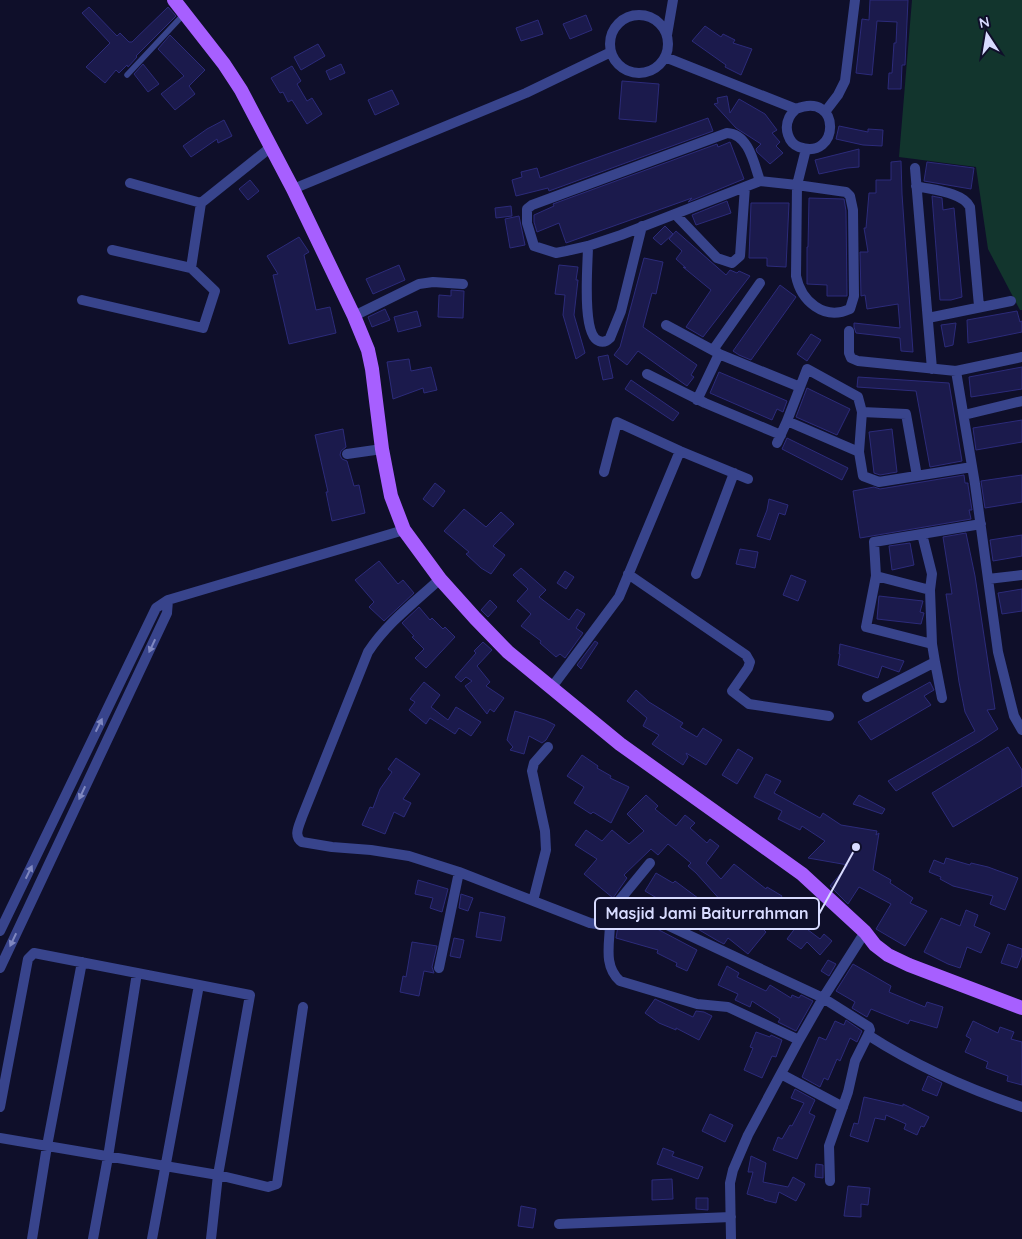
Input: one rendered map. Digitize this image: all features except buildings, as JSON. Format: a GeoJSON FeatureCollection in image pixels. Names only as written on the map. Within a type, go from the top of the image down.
{"type":"FeatureCollection","features":[{"type":"Feature","properties":{"kind":"main road"},"geometry":{"type":"LineString","coordinates":[[174,0],[224,64],[240,90],[294,189],[354,316],[368,350],[372,369],[382,449],[391,496],[404,530],[440,579],[474,618],[508,652],[620,744],[802,874],[865,932],[875,945],[888,955],[909,965],[1022,1008]]}},
{"type":"Feature","properties":{"kind":"street"},"geometry":{"type":"LineString","coordinates":[[667,35],[664,28],[653,18],[631,16],[624,19],[614,30],[610,45],[611,52],[614,59],[625,69],[640,73],[654,68],[665,57],[667,50],[667,35],[673,0]]}},
{"type":"Feature","properties":{"kind":"street"},"geometry":{"type":"LineString","coordinates":[[825,112],[838,95],[845,81],[856,0]]}},
{"type":"Feature","properties":{"kind":"street"},"geometry":{"type":"LineString","coordinates":[[294,189],[554,80],[611,52]]}},
{"type":"Feature","properties":{"kind":"street"},"geometry":{"type":"LineString","coordinates":[[665,57],[796,109]]}},
{"type":"Feature","properties":{"kind":"street"},"geometry":{"type":"LineString","coordinates":[[805,105],[814,106],[825,112],[831,127],[829,136],[824,144],[815,149],[806,149],[796,145],[789,137],[786,127],[789,117],[796,109],[805,105]]}},
{"type":"Feature","properties":{"kind":"street"},"geometry":{"type":"LineString","coordinates":[[760,181],[744,142],[738,136],[727,133],[532,205],[527,209],[527,222],[534,246],[556,253],[588,246],[760,181],[797,185],[846,192],[850,196],[853,210],[854,296],[850,309],[844,312],[815,308],[805,298],[799,288],[796,276],[797,185],[806,149]]}},
{"type":"Feature","properties":{"kind":"street"},"geometry":{"type":"LineString","coordinates":[[191,268],[201,203],[271,147]]}},
{"type":"Feature","properties":{"kind":"street"},"geometry":{"type":"LineString","coordinates":[[915,168],[932,369]]}},
{"type":"Feature","properties":{"kind":"street"},"geometry":{"type":"LineString","coordinates":[[130,183],[201,203]]}},
{"type":"Feature","properties":{"kind":"street"},"geometry":{"type":"LineString","coordinates":[[916,186],[960,196],[967,201],[970,207],[979,306]]}},
{"type":"Feature","properties":{"kind":"street"},"geometry":{"type":"LineString","coordinates":[[675,214],[717,258],[732,263],[740,256],[745,187]]}},
{"type":"Feature","properties":{"kind":"street"},"geometry":{"type":"LineString","coordinates":[[588,246],[588,324],[595,338],[602,342],[610,338],[621,311],[642,226]]}},
{"type":"Feature","properties":{"kind":"street"},"geometry":{"type":"LineString","coordinates":[[82,300],[203,328],[215,291],[191,268],[112,250]]}},
{"type":"Feature","properties":{"kind":"street"},"geometry":{"type":"LineString","coordinates":[[354,316],[419,284],[433,282],[463,284]]}},
{"type":"Feature","properties":{"kind":"street"},"geometry":{"type":"LineString","coordinates":[[697,400],[716,352],[760,284]]}},
{"type":"Feature","properties":{"kind":"street"},"geometry":{"type":"LineString","coordinates":[[928,318],[979,306],[1011,301]]}},
{"type":"Feature","properties":{"kind":"street"},"geometry":{"type":"LineString","coordinates":[[666,325],[716,352],[800,387]]}},
{"type":"Feature","properties":{"kind":"street"},"geometry":{"type":"LineString","coordinates":[[849,330],[849,353],[851,358],[858,361],[956,371],[1022,357]]}},
{"type":"Feature","properties":{"kind":"street"},"geometry":{"type":"LineString","coordinates":[[647,374],[779,439],[807,369],[858,397],[862,412],[859,452],[863,476],[879,482],[972,467]]}},
{"type":"Feature","properties":{"kind":"street"},"geometry":{"type":"LineString","coordinates":[[956,371],[981,524],[998,652],[1014,716],[1022,730]]}},
{"type":"Feature","properties":{"kind":"street"},"geometry":{"type":"LineString","coordinates":[[964,415],[1022,401]]}},
{"type":"Feature","properties":{"kind":"street"},"geometry":{"type":"LineString","coordinates":[[862,412],[906,414],[917,476]]}},
{"type":"Feature","properties":{"kind":"street"},"geometry":{"type":"LineString","coordinates":[[787,421],[859,452]]}},
{"type":"Feature","properties":{"kind":"street"},"geometry":{"type":"LineString","coordinates":[[604,472],[617,422],[748,479]]}},
{"type":"Feature","properties":{"kind":"street"},"geometry":{"type":"LineString","coordinates":[[347,454],[382,449]]}},
{"type":"Feature","properties":{"kind":"street"},"geometry":{"type":"LineString","coordinates":[[552,687],[618,597],[680,451]]}},
{"type":"Feature","properties":{"kind":"street"},"geometry":{"type":"LineString","coordinates":[[696,574],[734,473]]}},
{"type":"Feature","properties":{"kind":"street"},"geometry":{"type":"LineString","coordinates":[[932,644],[866,627],[876,576],[874,542],[981,524]]}},
{"type":"Feature","properties":{"kind":"street"},"geometry":{"type":"LineString","coordinates":[[0,931],[156,608],[168,600],[404,530]]}},
{"type":"Feature","properties":{"kind":"street"},"geometry":{"type":"LineString","coordinates":[[922,534],[932,574],[930,590],[932,644],[942,698]]}},
{"type":"Feature","properties":{"kind":"street"},"geometry":{"type":"LineString","coordinates":[[628,574],[746,655],[750,662],[748,668],[732,691],[749,704],[829,716]]}},
{"type":"Feature","properties":{"kind":"street"},"geometry":{"type":"LineString","coordinates":[[988,579],[1022,575]]}},
{"type":"Feature","properties":{"kind":"street"},"geometry":{"type":"LineString","coordinates":[[876,576],[930,590]]}},
{"type":"Feature","properties":{"kind":"street"},"geometry":{"type":"LineString","coordinates":[[440,579],[388,627],[368,652],[324,759],[302,817],[297,836],[302,842],[308,844],[409,856],[459,872],[590,923],[610,926]]}},
{"type":"Feature","properties":{"kind":"street"},"geometry":{"type":"LineString","coordinates":[[0,968],[167,613],[168,600]]}},
{"type":"Feature","properties":{"kind":"street"},"geometry":{"type":"LineString","coordinates":[[867,697],[934,662]]}},
{"type":"Feature","properties":{"kind":"street"},"geometry":{"type":"LineString","coordinates":[[533,901],[546,850],[545,831],[532,771],[534,763],[548,747]]}},
{"type":"Feature","properties":{"kind":"street"},"geometry":{"type":"LineString","coordinates":[[650,863],[614,909],[610,926],[609,967],[614,976],[620,981],[696,1004],[728,1007],[799,1040]]}},
{"type":"Feature","properties":{"kind":"street"},"geometry":{"type":"LineString","coordinates":[[439,968],[459,872]]}},
{"type":"Feature","properties":{"kind":"street"},"geometry":{"type":"LineString","coordinates":[[618,902],[823,998],[866,1024],[870,1030],[855,1061],[843,1106],[829,1146],[830,1181]]}},
{"type":"Feature","properties":{"kind":"street"},"geometry":{"type":"LineString","coordinates":[[731,1239],[730,1183],[733,1170],[748,1135],[823,998],[865,932]]}},
{"type":"Feature","properties":{"kind":"street"},"geometry":{"type":"LineString","coordinates":[[0,1107],[28,959],[34,953],[250,995],[218,1175],[210,1239]]}},
{"type":"Feature","properties":{"kind":"street"},"geometry":{"type":"LineString","coordinates":[[32,1239],[47,1146],[82,962]]}},
{"type":"Feature","properties":{"kind":"street"},"geometry":{"type":"LineString","coordinates":[[93,1239],[137,973]]}},
{"type":"Feature","properties":{"kind":"street"},"geometry":{"type":"LineString","coordinates":[[152,1239],[199,985]]}},
{"type":"Feature","properties":{"kind":"street"},"geometry":{"type":"LineString","coordinates":[[0,1138],[218,1175],[268,1187],[277,1184],[303,1007]]}},
{"type":"Feature","properties":{"kind":"street"},"geometry":{"type":"LineString","coordinates":[[868,1035],[917,1065],[1022,1107]]}},
{"type":"Feature","properties":{"kind":"street"},"geometry":{"type":"LineString","coordinates":[[781,1074],[843,1106]]}},
{"type":"Feature","properties":{"kind":"street"},"geometry":{"type":"LineString","coordinates":[[559,1224],[731,1217]]}},
{"type":"Feature","properties":{"kind":"lane"},"geometry":{"type":"LineString","coordinates":[[127,75],[184,13]]}},
{"type":"Feature","properties":{"kind":"green space"},"geometry":{"type":"Polygon","coordinates":[[[912,0],[1022,0],[1022,310],[1020,310],[988,249],[976,167],[899,157],[912,0]]]}},
{"type":"Feature","properties":{"kind":"place","name":"Masjid Jami Baiturrahman"},"geometry":{"type":"Point","coordinates":[856,847]}}]}
